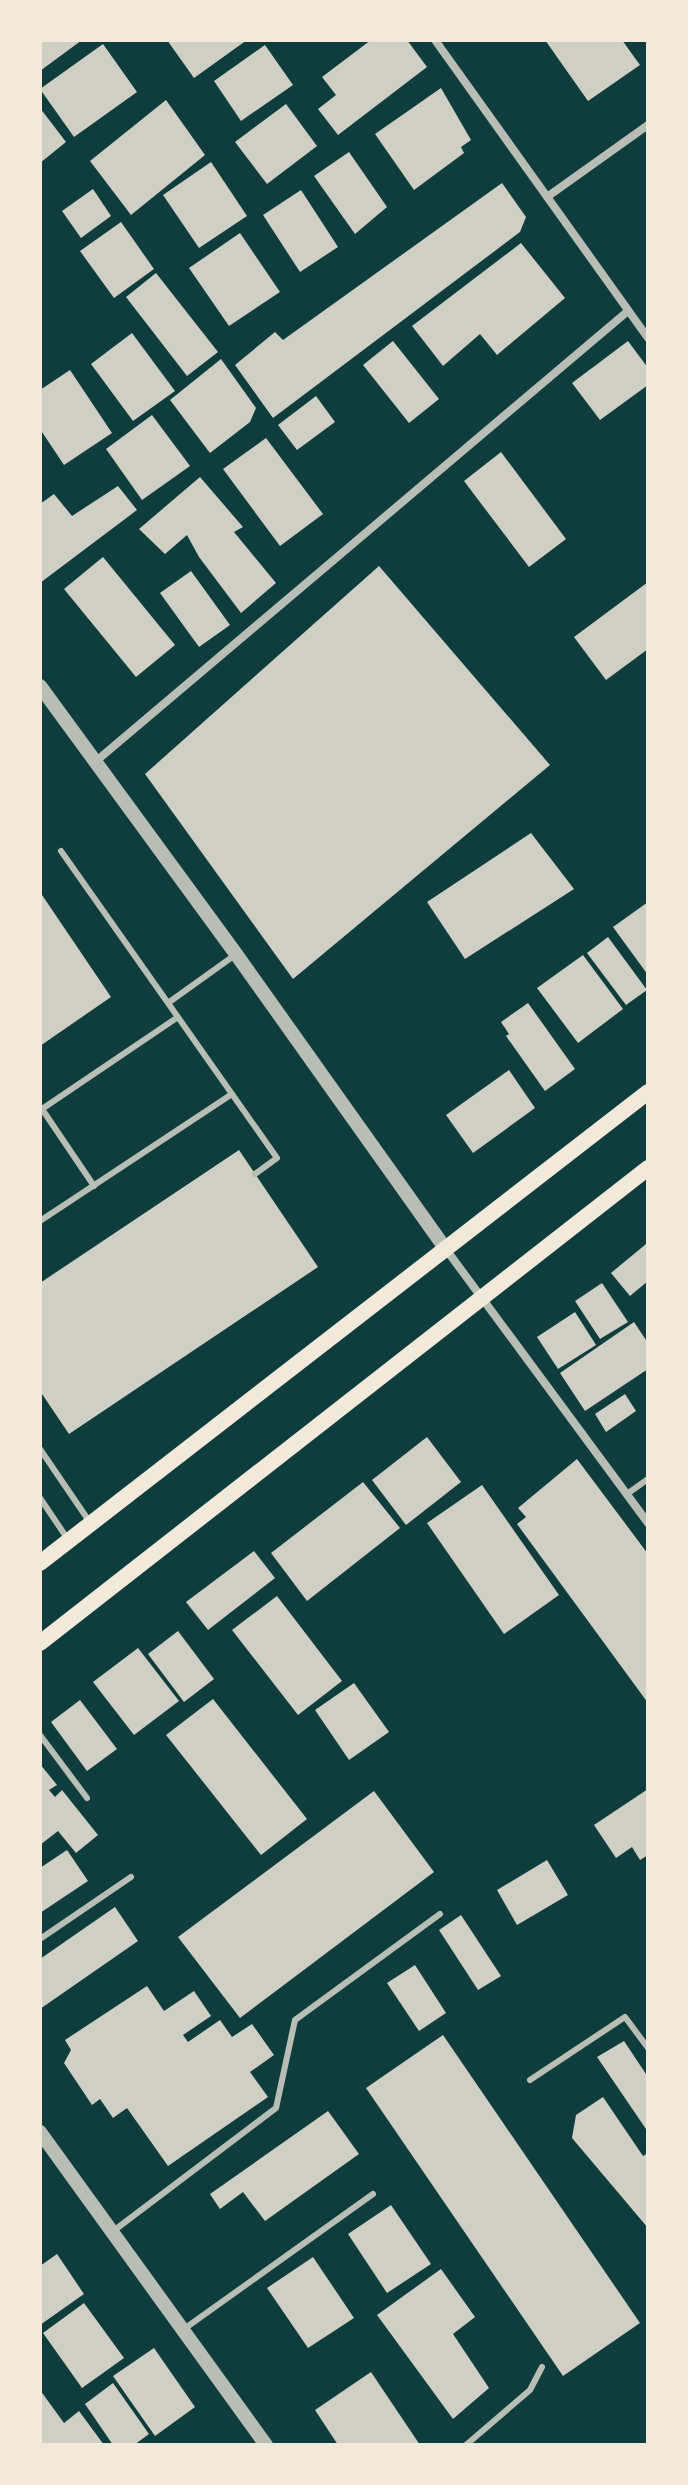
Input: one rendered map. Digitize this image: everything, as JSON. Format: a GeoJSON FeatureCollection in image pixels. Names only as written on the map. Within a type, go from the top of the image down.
{"type":"FeatureCollection","features":[{"type":"Feature","properties":{"kind":"main road"},"geometry":{"type":"LineString","coordinates":[[40,1563],[648,1092]]}},
{"type":"Feature","properties":{"kind":"main road"},"geometry":{"type":"LineString","coordinates":[[40,1643],[648,1168]]}},
{"type":"Feature","properties":{"kind":"street"},"geometry":{"type":"LineString","coordinates":[[435,40],[648,338]]}},
{"type":"Feature","properties":{"kind":"street"},"geometry":{"type":"LineString","coordinates":[[547,197],[648,125]]}},
{"type":"Feature","properties":{"kind":"street"},"geometry":{"type":"LineString","coordinates":[[95,762],[628,311]]}},
{"type":"Feature","properties":{"kind":"street"},"geometry":{"type":"LineString","coordinates":[[40,686],[445,1248],[648,1523]]}},
{"type":"Feature","properties":{"kind":"street"},"geometry":{"type":"LineString","coordinates":[[40,2132],[266,2445]]}},
{"type":"Feature","properties":{"kind":"lane"},"geometry":{"type":"LineString","coordinates":[[61,851],[277,1158],[255,1174]]}},
{"type":"Feature","properties":{"kind":"lane"},"geometry":{"type":"LineString","coordinates":[[168,1003],[236,954]]}},
{"type":"Feature","properties":{"kind":"lane"},"geometry":{"type":"LineString","coordinates":[[94,1186],[42,1109],[178,1017]]}},
{"type":"Feature","properties":{"kind":"lane"},"geometry":{"type":"LineString","coordinates":[[40,1221],[232,1094]]}},
{"type":"Feature","properties":{"kind":"lane"},"geometry":{"type":"LineString","coordinates":[[40,1449],[91,1524]]}},
{"type":"Feature","properties":{"kind":"lane"},"geometry":{"type":"LineString","coordinates":[[627,1494],[648,1479]]}},
{"type":"Feature","properties":{"kind":"lane"},"geometry":{"type":"LineString","coordinates":[[40,1498],[69,1541]]}},
{"type":"Feature","properties":{"kind":"lane"},"geometry":{"type":"LineString","coordinates":[[40,1735],[87,1798]]}},
{"type":"Feature","properties":{"kind":"lane"},"geometry":{"type":"LineString","coordinates":[[40,1939],[131,1877]]}},
{"type":"Feature","properties":{"kind":"lane"},"geometry":{"type":"LineString","coordinates":[[112,2232],[276,2108],[295,2020],[440,1914]]}},
{"type":"Feature","properties":{"kind":"lane"},"geometry":{"type":"LineString","coordinates":[[530,2080],[625,2017],[648,2048]]}},
{"type":"Feature","properties":{"kind":"lane"},"geometry":{"type":"LineString","coordinates":[[183,2330],[373,2194]]}},
{"type":"Feature","properties":{"kind":"lane"},"geometry":{"type":"LineString","coordinates":[[466,2445],[530,2390],[542,2367]]}},
{"type":"Feature","properties":{"kind":"building"},"geometry":{"type":"Polygon","coordinates":[[[40,40],[82,40],[40,71],[40,40]]]}},
{"type":"Feature","properties":{"kind":"building"},"geometry":{"type":"Polygon","coordinates":[[[167,40],[247,40],[194,78],[167,40]]]}},
{"type":"Feature","properties":{"kind":"building"},"geometry":{"type":"Polygon","coordinates":[[[371,40],[407,40],[427,67],[338,135],[318,109],[336,95],[322,77],[371,40]]]}},
{"type":"Feature","properties":{"kind":"building"},"geometry":{"type":"Polygon","coordinates":[[[545,40],[622,40],[640,65],[588,101],[545,40]]]}},
{"type":"Feature","properties":{"kind":"building"},"geometry":{"type":"Polygon","coordinates":[[[103,44],[137,92],[74,137],[40,89],[103,44]]]}},
{"type":"Feature","properties":{"kind":"building"},"geometry":{"type":"Polygon","coordinates":[[[265,45],[293,85],[241,121],[214,81],[265,45]]]}},
{"type":"Feature","properties":{"kind":"building"},"geometry":{"type":"Polygon","coordinates":[[[441,88],[471,140],[461,147],[464,153],[414,190],[375,134],[441,88]]]}},
{"type":"Feature","properties":{"kind":"building"},"geometry":{"type":"Polygon","coordinates":[[[166,100],[205,155],[131,215],[90,161],[166,100]]]}},
{"type":"Feature","properties":{"kind":"building"},"geometry":{"type":"Polygon","coordinates":[[[286,104],[317,146],[267,184],[235,142],[286,104]]]}},
{"type":"Feature","properties":{"kind":"building"},"geometry":{"type":"Polygon","coordinates":[[[40,108],[66,142],[40,163],[40,108]]]}},
{"type":"Feature","properties":{"kind":"building"},"geometry":{"type":"Polygon","coordinates":[[[349,152],[387,207],[355,234],[314,176],[349,152]]]}},
{"type":"Feature","properties":{"kind":"building"},"geometry":{"type":"Polygon","coordinates":[[[211,162],[247,216],[199,248],[163,195],[211,162]]]}},
{"type":"Feature","properties":{"kind":"building"},"geometry":{"type":"Polygon","coordinates":[[[502,183],[526,217],[520,232],[273,418],[235,365],[275,332],[283,340],[502,183]]]}},
{"type":"Feature","properties":{"kind":"building"},"geometry":{"type":"Polygon","coordinates":[[[93,189],[111,216],[81,238],[62,211],[93,189]]]}},
{"type":"Feature","properties":{"kind":"building"},"geometry":{"type":"Polygon","coordinates":[[[301,190],[338,247],[300,272],[263,215],[301,190]]]}},
{"type":"Feature","properties":{"kind":"building"},"geometry":{"type":"Polygon","coordinates":[[[121,222],[154,269],[114,298],[80,251],[121,222]]]}},
{"type":"Feature","properties":{"kind":"building"},"geometry":{"type":"Polygon","coordinates":[[[240,233],[280,292],[229,326],[189,268],[240,233]]]}},
{"type":"Feature","properties":{"kind":"building"},"geometry":{"type":"Polygon","coordinates":[[[521,243],[565,298],[497,355],[480,334],[443,366],[412,326],[521,243]]]}},
{"type":"Feature","properties":{"kind":"building"},"geometry":{"type":"Polygon","coordinates":[[[156,273],[218,352],[187,376],[126,297],[156,273]]]}},
{"type":"Feature","properties":{"kind":"building"},"geometry":{"type":"Polygon","coordinates":[[[132,333],[175,391],[133,421],[91,364],[132,333]]]}},
{"type":"Feature","properties":{"kind":"building"},"geometry":{"type":"Polygon","coordinates":[[[393,341],[439,399],[409,423],[363,365],[393,341]]]}},
{"type":"Feature","properties":{"kind":"building"},"geometry":{"type":"Polygon","coordinates":[[[628,341],[648,368],[648,385],[600,420],[572,383],[628,341]]]}},
{"type":"Feature","properties":{"kind":"building"},"geometry":{"type":"Polygon","coordinates":[[[221,359],[256,408],[250,422],[210,453],[170,400],[221,359]]]}},
{"type":"Feature","properties":{"kind":"building"},"geometry":{"type":"Polygon","coordinates":[[[70,370],[112,433],[64,465],[40,429],[40,390],[70,370]]]}},
{"type":"Feature","properties":{"kind":"building"},"geometry":{"type":"Polygon","coordinates":[[[316,396],[335,422],[297,450],[278,425],[316,396]]]}},
{"type":"Feature","properties":{"kind":"building"},"geometry":{"type":"Polygon","coordinates":[[[152,415],[190,466],[142,500],[106,449],[152,415]]]}},
{"type":"Feature","properties":{"kind":"building"},"geometry":{"type":"Polygon","coordinates":[[[266,438],[323,514],[280,546],[223,469],[266,438]]]}},
{"type":"Feature","properties":{"kind":"building"},"geometry":{"type":"Polygon","coordinates":[[[501,452],[566,539],[529,567],[464,481],[501,452]]]}},
{"type":"Feature","properties":{"kind":"building"},"geometry":{"type":"Polygon","coordinates":[[[200,477],[243,527],[234,532],[276,583],[241,613],[199,557],[187,535],[165,554],[139,529],[200,477]]]}},
{"type":"Feature","properties":{"kind":"building"},"geometry":{"type":"Polygon","coordinates":[[[118,486],[137,510],[40,583],[40,504],[54,494],[72,516],[118,486]]]}},
{"type":"Feature","properties":{"kind":"building"},"geometry":{"type":"Polygon","coordinates":[[[103,557],[175,645],[136,677],[64,589],[103,557]]]}},
{"type":"Feature","properties":{"kind":"building"},"geometry":{"type":"Polygon","coordinates":[[[379,566],[550,765],[293,979],[145,774],[379,566]]]}},
{"type":"Feature","properties":{"kind":"building"},"geometry":{"type":"Polygon","coordinates":[[[191,571],[230,625],[199,647],[160,593],[191,571]]]}},
{"type":"Feature","properties":{"kind":"building"},"geometry":{"type":"Polygon","coordinates":[[[648,582],[648,649],[606,680],[574,637],[648,582]]]}},
{"type":"Feature","properties":{"kind":"building"},"geometry":{"type":"Polygon","coordinates":[[[531,833],[574,889],[465,959],[427,902],[531,833]]]}},
{"type":"Feature","properties":{"kind":"building"},"geometry":{"type":"Polygon","coordinates":[[[40,892],[111,997],[40,1046],[40,892]]]}},
{"type":"Feature","properties":{"kind":"building"},"geometry":{"type":"Polygon","coordinates":[[[648,902],[648,975],[613,927],[648,902]]]}},
{"type":"Feature","properties":{"kind":"building"},"geometry":{"type":"Polygon","coordinates":[[[608,937],[647,990],[626,1005],[587,953],[608,937]]]}},
{"type":"Feature","properties":{"kind":"building"},"geometry":{"type":"Polygon","coordinates":[[[583,955],[623,1009],[578,1043],[537,988],[583,955]]]}},
{"type":"Feature","properties":{"kind":"building"},"geometry":{"type":"Polygon","coordinates":[[[528,1003],[575,1069],[545,1091],[506,1036],[509,1034],[501,1022],[528,1003]]]}},
{"type":"Feature","properties":{"kind":"building"},"geometry":{"type":"Polygon","coordinates":[[[509,1070],[535,1108],[473,1153],[446,1115],[509,1070]]]}},
{"type":"Feature","properties":{"kind":"building"},"geometry":{"type":"Polygon","coordinates":[[[239,1150],[318,1267],[69,1434],[40,1391],[40,1283],[239,1150]]]}},
{"type":"Feature","properties":{"kind":"building"},"geometry":{"type":"Polygon","coordinates":[[[646,1244],[648,1281],[630,1296],[611,1273],[646,1244]]]}},
{"type":"Feature","properties":{"kind":"building"},"geometry":{"type":"Polygon","coordinates":[[[602,1283],[628,1322],[600,1339],[575,1301],[602,1283]]]}},
{"type":"Feature","properties":{"kind":"building"},"geometry":{"type":"Polygon","coordinates":[[[575,1312],[596,1345],[558,1369],[537,1337],[575,1312]]]}},
{"type":"Feature","properties":{"kind":"building"},"geometry":{"type":"Polygon","coordinates":[[[634,1322],[648,1343],[648,1369],[585,1411],[560,1373],[634,1322]]]}},
{"type":"Feature","properties":{"kind":"building"},"geometry":{"type":"Polygon","coordinates":[[[625,1394],[636,1411],[606,1432],[595,1414],[625,1394]]]}},
{"type":"Feature","properties":{"kind":"building"},"geometry":{"type":"Polygon","coordinates":[[[427,1437],[461,1482],[406,1525],[372,1480],[427,1437]]]}},
{"type":"Feature","properties":{"kind":"building"},"geometry":{"type":"Polygon","coordinates":[[[577,1459],[648,1554],[648,1703],[517,1524],[526,1517],[518,1508],[577,1459]]]}},
{"type":"Feature","properties":{"kind":"building"},"geometry":{"type":"Polygon","coordinates":[[[363,1482],[400,1528],[307,1601],[271,1553],[363,1482]]]}},
{"type":"Feature","properties":{"kind":"building"},"geometry":{"type":"Polygon","coordinates":[[[482,1485],[559,1595],[504,1634],[427,1523],[482,1485]]]}},
{"type":"Feature","properties":{"kind":"building"},"geometry":{"type":"Polygon","coordinates":[[[254,1551],[275,1578],[208,1630],[186,1602],[254,1551]]]}},
{"type":"Feature","properties":{"kind":"building"},"geometry":{"type":"Polygon","coordinates":[[[277,1596],[342,1681],[298,1715],[232,1630],[277,1596]]]}},
{"type":"Feature","properties":{"kind":"building"},"geometry":{"type":"Polygon","coordinates":[[[178,1631],[214,1679],[184,1702],[148,1654],[178,1631]]]}},
{"type":"Feature","properties":{"kind":"building"},"geometry":{"type":"Polygon","coordinates":[[[138,1648],[179,1701],[134,1735],[93,1682],[138,1648]]]}},
{"type":"Feature","properties":{"kind":"building"},"geometry":{"type":"Polygon","coordinates":[[[354,1683],[389,1732],[349,1760],[315,1710],[354,1683]]]}},
{"type":"Feature","properties":{"kind":"building"},"geometry":{"type":"Polygon","coordinates":[[[213,1699],[307,1819],[261,1855],[166,1735],[213,1699]]]}},
{"type":"Feature","properties":{"kind":"building"},"geometry":{"type":"Polygon","coordinates":[[[80,1700],[117,1749],[87,1771],[51,1722],[80,1700]]]}},
{"type":"Feature","properties":{"kind":"building"},"geometry":{"type":"Polygon","coordinates":[[[40,1764],[57,1785],[49,1790],[55,1797],[62,1790],[98,1835],[76,1853],[58,1831],[40,1845],[40,1764]]]}},
{"type":"Feature","properties":{"kind":"building"},"geometry":{"type":"Polygon","coordinates":[[[648,1789],[648,1855],[640,1860],[632,1847],[616,1858],[594,1825],[648,1789]]]}},
{"type":"Feature","properties":{"kind":"building"},"geometry":{"type":"Polygon","coordinates":[[[374,1791],[434,1872],[240,2018],[178,1937],[374,1791]]]}},
{"type":"Feature","properties":{"kind":"building"},"geometry":{"type":"Polygon","coordinates":[[[67,1850],[88,1881],[40,1913],[40,1868],[67,1850]]]}},
{"type":"Feature","properties":{"kind":"building"},"geometry":{"type":"Polygon","coordinates":[[[547,1860],[568,1895],[517,1925],[497,1890],[547,1860]]]}},
{"type":"Feature","properties":{"kind":"building"},"geometry":{"type":"Polygon","coordinates":[[[115,1907],[138,1941],[40,2009],[40,1959],[115,1907]]]}},
{"type":"Feature","properties":{"kind":"building"},"geometry":{"type":"Polygon","coordinates":[[[461,1915],[501,1976],[478,1990],[439,1930],[461,1915]]]}},
{"type":"Feature","properties":{"kind":"building"},"geometry":{"type":"Polygon","coordinates":[[[415,1965],[446,2013],[419,2031],[387,1983],[415,1965]]]}},
{"type":"Feature","properties":{"kind":"building"},"geometry":{"type":"Polygon","coordinates":[[[147,1986],[164,2011],[194,1991],[211,2016],[183,2035],[188,2042],[220,2020],[232,2037],[252,2024],[274,2055],[250,2072],[268,2097],[168,2166],[127,2108],[113,2118],[100,2099],[92,2105],[64,2063],[71,2050],[65,2040],[147,1986]]]}},
{"type":"Feature","properties":{"kind":"building"},"geometry":{"type":"Polygon","coordinates":[[[443,2035],[640,2323],[563,2376],[366,2088],[443,2035]]]}},
{"type":"Feature","properties":{"kind":"building"},"geometry":{"type":"Polygon","coordinates":[[[624,2041],[648,2077],[648,2132],[597,2057],[624,2041]]]}},
{"type":"Feature","properties":{"kind":"building"},"geometry":{"type":"Polygon","coordinates":[[[603,2097],[643,2156],[648,2153],[648,2228],[572,2138],[576,2115],[603,2097]]]}},
{"type":"Feature","properties":{"kind":"building"},"geometry":{"type":"Polygon","coordinates":[[[328,2111],[359,2154],[265,2221],[243,2192],[220,2209],[210,2194],[328,2111]]]}},
{"type":"Feature","properties":{"kind":"building"},"geometry":{"type":"Polygon","coordinates":[[[391,2205],[431,2264],[387,2293],[348,2234],[391,2205]]]}},
{"type":"Feature","properties":{"kind":"building"},"geometry":{"type":"Polygon","coordinates":[[[57,2254],[84,2294],[40,2325],[40,2266],[57,2254]]]}},
{"type":"Feature","properties":{"kind":"building"},"geometry":{"type":"Polygon","coordinates":[[[313,2257],[354,2318],[308,2348],[267,2288],[313,2257]]]}},
{"type":"Feature","properties":{"kind":"building"},"geometry":{"type":"Polygon","coordinates":[[[441,2269],[475,2317],[453,2334],[489,2388],[453,2419],[377,2315],[441,2269]]]}},
{"type":"Feature","properties":{"kind":"building"},"geometry":{"type":"Polygon","coordinates":[[[84,2303],[124,2358],[82,2388],[43,2333],[84,2303]]]}},
{"type":"Feature","properties":{"kind":"building"},"geometry":{"type":"Polygon","coordinates":[[[154,2348],[195,2407],[155,2436],[113,2376],[154,2348]]]}},
{"type":"Feature","properties":{"kind":"building"},"geometry":{"type":"Polygon","coordinates":[[[371,2372],[420,2445],[338,2445],[315,2410],[371,2372]]]}},
{"type":"Feature","properties":{"kind":"building"},"geometry":{"type":"Polygon","coordinates":[[[113,2383],[149,2434],[134,2445],[113,2445],[85,2404],[113,2383]]]}},
{"type":"Feature","properties":{"kind":"building"},"geometry":{"type":"Polygon","coordinates":[[[40,2390],[64,2423],[79,2411],[104,2445],[40,2445],[40,2390]]]}}]}
